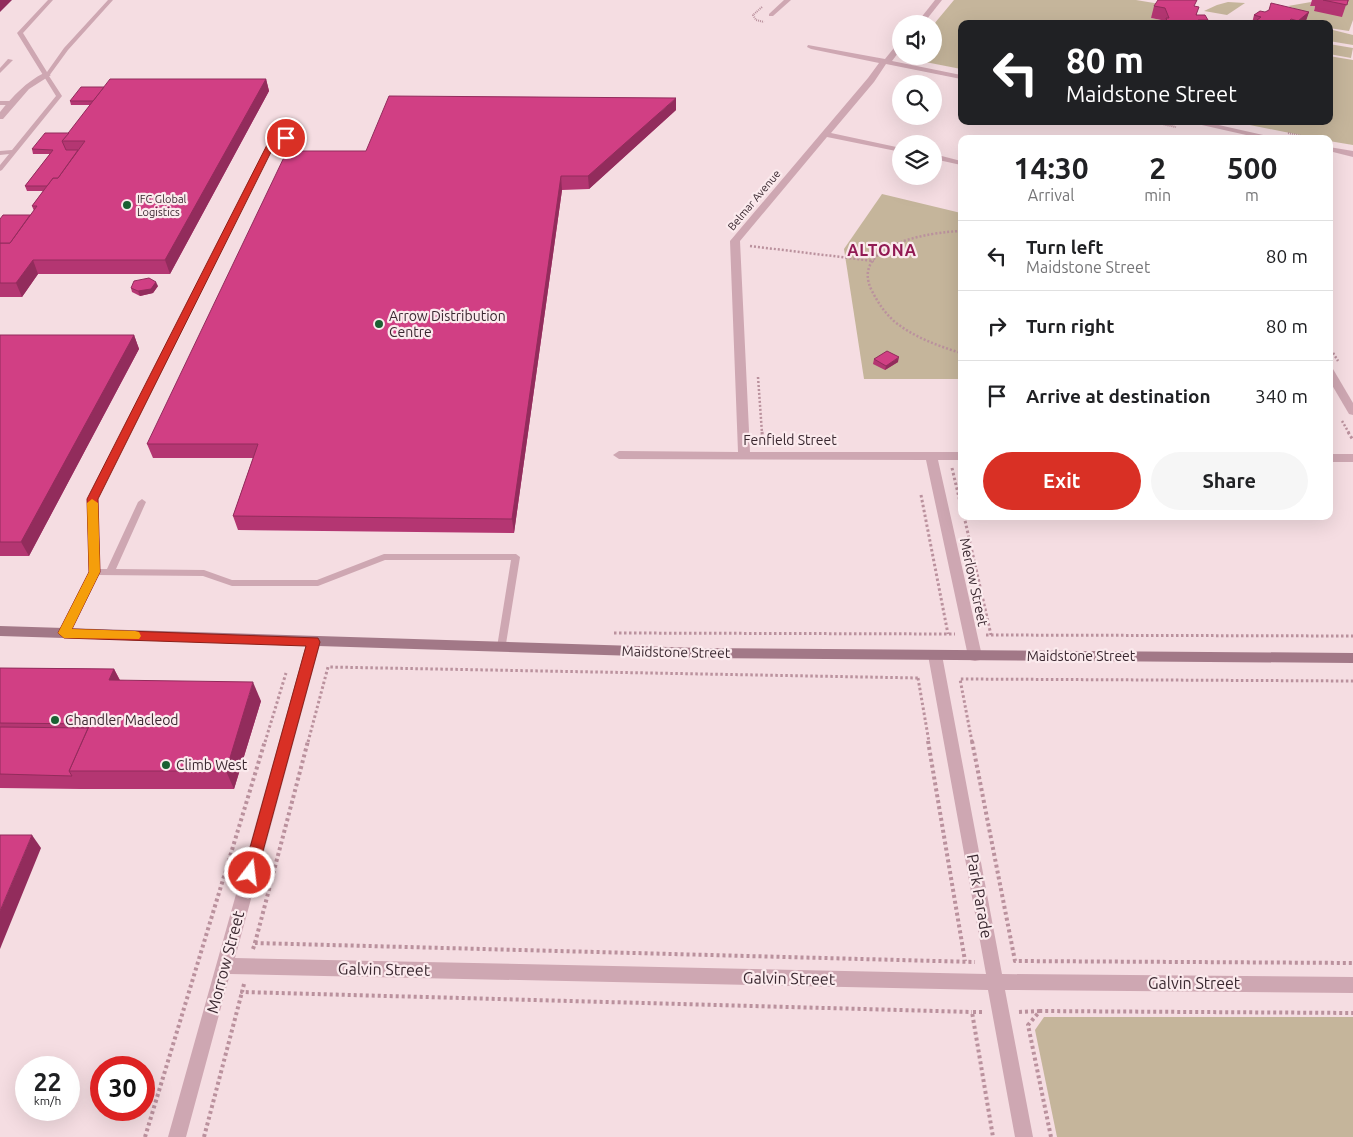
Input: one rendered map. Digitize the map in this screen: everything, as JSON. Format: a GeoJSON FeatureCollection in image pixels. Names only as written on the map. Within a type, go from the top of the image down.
{"type":"FeatureCollection","features":[{"type":"Feature","properties":{"kind":"main road","name":"Maidstone Street"},"geometry":{"type":"LineString","coordinates":[[0,631],[700,653],[1353,658]]}},
{"type":"Feature","properties":{"kind":"street"},"geometry":{"type":"LineString","coordinates":[[771,15],[788,0]]}},
{"type":"Feature","properties":{"kind":"street"},"geometry":{"type":"LineString","coordinates":[[927,15],[940,0]]}},
{"type":"Feature","properties":{"kind":"street"},"geometry":{"type":"LineString","coordinates":[[811,47],[958,75]]}},
{"type":"Feature","properties":{"kind":"street","name":"Belmar Avenue"},"geometry":{"type":"LineString","coordinates":[[744,455],[734,244],[738,236],[892,56]]}},
{"type":"Feature","properties":{"kind":"street"},"geometry":{"type":"LineString","coordinates":[[0,117],[29,84],[47,75]]}},
{"type":"Feature","properties":{"kind":"street"},"geometry":{"type":"LineString","coordinates":[[1208,125],[1256,135]]}},
{"type":"Feature","properties":{"kind":"street"},"geometry":{"type":"LineString","coordinates":[[826,134],[892,148]]}},
{"type":"Feature","properties":{"kind":"street"},"geometry":{"type":"LineString","coordinates":[[1333,150],[1353,154]]}},
{"type":"Feature","properties":{"kind":"street"},"geometry":{"type":"LineString","coordinates":[[942,159],[958,162]]}},
{"type":"Feature","properties":{"kind":"street"},"geometry":{"type":"LineString","coordinates":[[1333,378],[1353,412]]}},
{"type":"Feature","properties":{"kind":"street","name":"Fenfield Street"},"geometry":{"type":"LineString","coordinates":[[619,455],[958,456]]}},
{"type":"Feature","properties":{"kind":"street","name":"Merlow Street"},"geometry":{"type":"LineString","coordinates":[[931,456],[975,656]]}},
{"type":"Feature","properties":{"kind":"street"},"geometry":{"type":"LineString","coordinates":[[1333,458],[1353,458]]}},
{"type":"Feature","properties":{"kind":"street","name":"Morrow Street"},"geometry":{"type":"LineString","coordinates":[[177,1137],[314,642]]}},
{"type":"Feature","properties":{"kind":"street","name":"Park Parade"},"geometry":{"type":"LineString","coordinates":[[936,655],[1024,1137]]}},
{"type":"Feature","properties":{"kind":"street","name":"Galvin Street"},"geometry":{"type":"LineString","coordinates":[[224,966],[995,982],[1353,984]]}},
{"type":"Feature","properties":{"kind":"lane"},"geometry":{"type":"LineString","coordinates":[[0,169],[59,96],[20,34],[51,0]]}},
{"type":"Feature","properties":{"kind":"lane"},"geometry":{"type":"LineString","coordinates":[[47,75],[66,49],[111,0]]}},
{"type":"Feature","properties":{"kind":"lane"},"geometry":{"type":"LineString","coordinates":[[0,60],[10,60],[0,70]]}},
{"type":"Feature","properties":{"kind":"lane"},"geometry":{"type":"LineString","coordinates":[[0,103],[12,103]]}},
{"type":"Feature","properties":{"kind":"lane"},"geometry":{"type":"LineString","coordinates":[[64,633],[95,572],[92,499],[272,143],[300,132]]}},
{"type":"Feature","properties":{"kind":"lane"},"geometry":{"type":"LineString","coordinates":[[0,152],[14,152]]}},
{"type":"Feature","properties":{"kind":"lane"},"geometry":{"type":"LineString","coordinates":[[110,572],[142,502]]}},
{"type":"Feature","properties":{"kind":"lane"},"geometry":{"type":"LineString","coordinates":[[95,572],[204,573],[232,583],[318,583],[384,557],[516,558],[502,647]]}},
{"type":"Feature","properties":{"kind":"path"},"geometry":{"type":"LineString","coordinates":[[958,231],[933,233],[908,238],[886,248],[874,261],[869,273],[872,293],[884,311],[916,335],[958,352]]}},
{"type":"Feature","properties":{"kind":"path"},"geometry":{"type":"LineString","coordinates":[[749,242],[749,246],[874,261]]}},
{"type":"Feature","properties":{"kind":"path"},"geometry":{"type":"LineString","coordinates":[[758,374],[763,444]]}},
{"type":"Feature","properties":{"kind":"path"},"geometry":{"type":"LineString","coordinates":[[965,520],[991,635]]}},
{"type":"Feature","properties":{"kind":"path"},"geometry":{"type":"LineString","coordinates":[[255,943],[328,667]]}},
{"type":"Feature","properties":{"kind":"path"},"geometry":{"type":"LineString","coordinates":[[145,1137],[288,668],[328,667],[960,679],[1353,681]]}},
{"type":"Feature","properties":{"kind":"path"},"geometry":{"type":"LineString","coordinates":[[918,678],[965,961]]}},
{"type":"Feature","properties":{"kind":"path"},"geometry":{"type":"LineString","coordinates":[[960,679],[1015,961],[1353,963]]}},
{"type":"Feature","properties":{"kind":"path"},"geometry":{"type":"LineString","coordinates":[[204,1137],[242,992]]}},
{"type":"Feature","properties":{"kind":"path"},"geometry":{"type":"LineString","coordinates":[[1051,1137],[1028,1025],[1040,1012],[1353,1013]]}},
{"type":"Feature","properties":{"kind":"shaded area"},"geometry":{"type":"Polygon","coordinates":[[[954,0],[1136,0],[1160,4],[1151,18],[1161,20],[958,20],[958,68],[941,65],[942,15],[954,0]]]}},
{"type":"Feature","properties":{"kind":"shaded area"},"geometry":{"type":"Polygon","coordinates":[[[1353,0],[1353,20],[1349,31],[1333,29],[1333,20],[1302,20],[1299,10],[1288,6],[1311,2],[1310,6],[1315,6],[1314,10],[1342,16],[1345,2],[1353,0]]]}},
{"type":"Feature","properties":{"kind":"shaded area"},"geometry":{"type":"Polygon","coordinates":[[[1228,2],[1245,3],[1227,15],[1204,11],[1217,5],[1228,2]]]}},
{"type":"Feature","properties":{"kind":"shaded area"},"geometry":{"type":"Polygon","coordinates":[[[1333,30],[1353,35],[1353,45],[1333,42],[1333,30]]]}},
{"type":"Feature","properties":{"kind":"shaded area"},"geometry":{"type":"Polygon","coordinates":[[[1333,45],[1353,48],[1351,58],[1333,55],[1333,45]]]}},
{"type":"Feature","properties":{"kind":"shaded area"},"geometry":{"type":"Polygon","coordinates":[[[1333,57],[1353,60],[1353,145],[1333,142],[1333,135],[1300,135],[1250,125],[1333,125],[1333,57]]]}},
{"type":"Feature","properties":{"kind":"shaded area"},"geometry":{"type":"Polygon","coordinates":[[[882,194],[958,212],[958,379],[864,379],[844,249],[882,194]]]}},
{"type":"Feature","properties":{"kind":"shaded area"},"geometry":{"type":"Polygon","coordinates":[[[1044,1017],[1353,1017],[1353,1137],[1057,1137],[1035,1030],[1044,1017]]]}},
{"type":"Feature","properties":{"kind":"building"},"geometry":{"type":"Polygon","coordinates":[[[1158,0],[1197,0],[1194,6],[1199,7],[1196,15],[1205,15],[1208,20],[1167,20],[1166,18],[1169,18],[1165,8],[1154,6],[1158,0]]]}},
{"type":"Feature","properties":{"kind":"building"},"geometry":{"type":"Polygon","coordinates":[[[1323,0],[1348,0],[1347,5],[1323,0]]]}},
{"type":"Feature","properties":{"kind":"building"},"geometry":{"type":"Polygon","coordinates":[[[1271,3],[1309,12],[1299,20],[1257,20],[1261,17],[1254,15],[1260,11],[1265,12],[1269,10],[1271,3]]]}},
{"type":"Feature","properties":{"kind":"building","name":"IFC Global Logistics"},"geometry":{"type":"Polygon","coordinates":[[[110,79],[266,79],[165,260],[33,260],[16,283],[0,283],[0,243],[10,243],[37,206],[32,206],[53,178],[58,178],[85,141],[62,141],[110,79]]]}},
{"type":"Feature","properties":{"kind":"building"},"geometry":{"type":"Polygon","coordinates":[[[81,87],[104,87],[93,101],[70,101],[81,87]]]}},
{"type":"Feature","properties":{"kind":"building","name":"Arrow Distribution Centre"},"geometry":{"type":"Polygon","coordinates":[[[389,96],[676,98],[588,176],[561,176],[512,519],[233,516],[258,444],[147,444],[287,151],[366,151],[389,96]]]}},
{"type":"Feature","properties":{"kind":"building"},"geometry":{"type":"Polygon","coordinates":[[[45,133],[69,133],[62,141],[66,150],[78,150],[58,178],[53,178],[47,186],[25,186],[53,150],[32,149],[45,133]]]}},
{"type":"Feature","properties":{"kind":"building"},"geometry":{"type":"Polygon","coordinates":[[[3,215],[30,215],[10,243],[0,243],[0,219],[3,215]]]}},
{"type":"Feature","properties":{"kind":"building"},"geometry":{"type":"Polygon","coordinates":[[[149,278],[156,282],[151,289],[138,291],[131,288],[134,281],[149,278]]]}},
{"type":"Feature","properties":{"kind":"building"},"geometry":{"type":"Polygon","coordinates":[[[0,335],[134,335],[21,542],[0,542],[0,335]]]}},
{"type":"Feature","properties":{"kind":"building"},"geometry":{"type":"Polygon","coordinates":[[[887,351],[899,357],[886,366],[874,359],[887,351]]]}},
{"type":"Feature","properties":{"kind":"building"},"geometry":{"type":"Polygon","coordinates":[[[0,668],[114,669],[109,680],[253,682],[226,771],[69,771],[90,724],[0,723],[0,668]]]}},
{"type":"Feature","properties":{"kind":"building"},"geometry":{"type":"Polygon","coordinates":[[[0,727],[88,728],[69,771],[72,776],[0,774],[0,727]]]}},
{"type":"Feature","properties":{"kind":"building"},"geometry":{"type":"Polygon","coordinates":[[[0,835],[32,835],[0,911],[0,835]]]}},
{"type":"Feature","properties":{"kind":"slow traffic"},"geometry":{"type":"LineString","coordinates":[[92,503],[95,572],[64,633],[135,636]]}},
{"type":"Feature","properties":{"kind":"place","name":"IFC Global Logistics"},"geometry":{"type":"Point","coordinates":[127,205]}},
{"type":"Feature","properties":{"kind":"place","name":"Arrow Distribution Centre"},"geometry":{"type":"Point","coordinates":[379,324]}},
{"type":"Feature","properties":{"kind":"place","name":"Chandler Macleod"},"geometry":{"type":"Point","coordinates":[55,720]}},
{"type":"Feature","properties":{"kind":"place","name":"Climb West"},"geometry":{"type":"Point","coordinates":[166,765]}},
{"type":"Feature","properties":{"kind":"district","name":"ALTONA"},"geometry":{"type":"Point","coordinates":[882,250]}},
{"type":"Feature","properties":{"kind":"route"},"geometry":{"type":"LineString","coordinates":[[250,873],[314,642],[64,633],[95,572],[92,499],[272,143],[286,138]]}}]}
